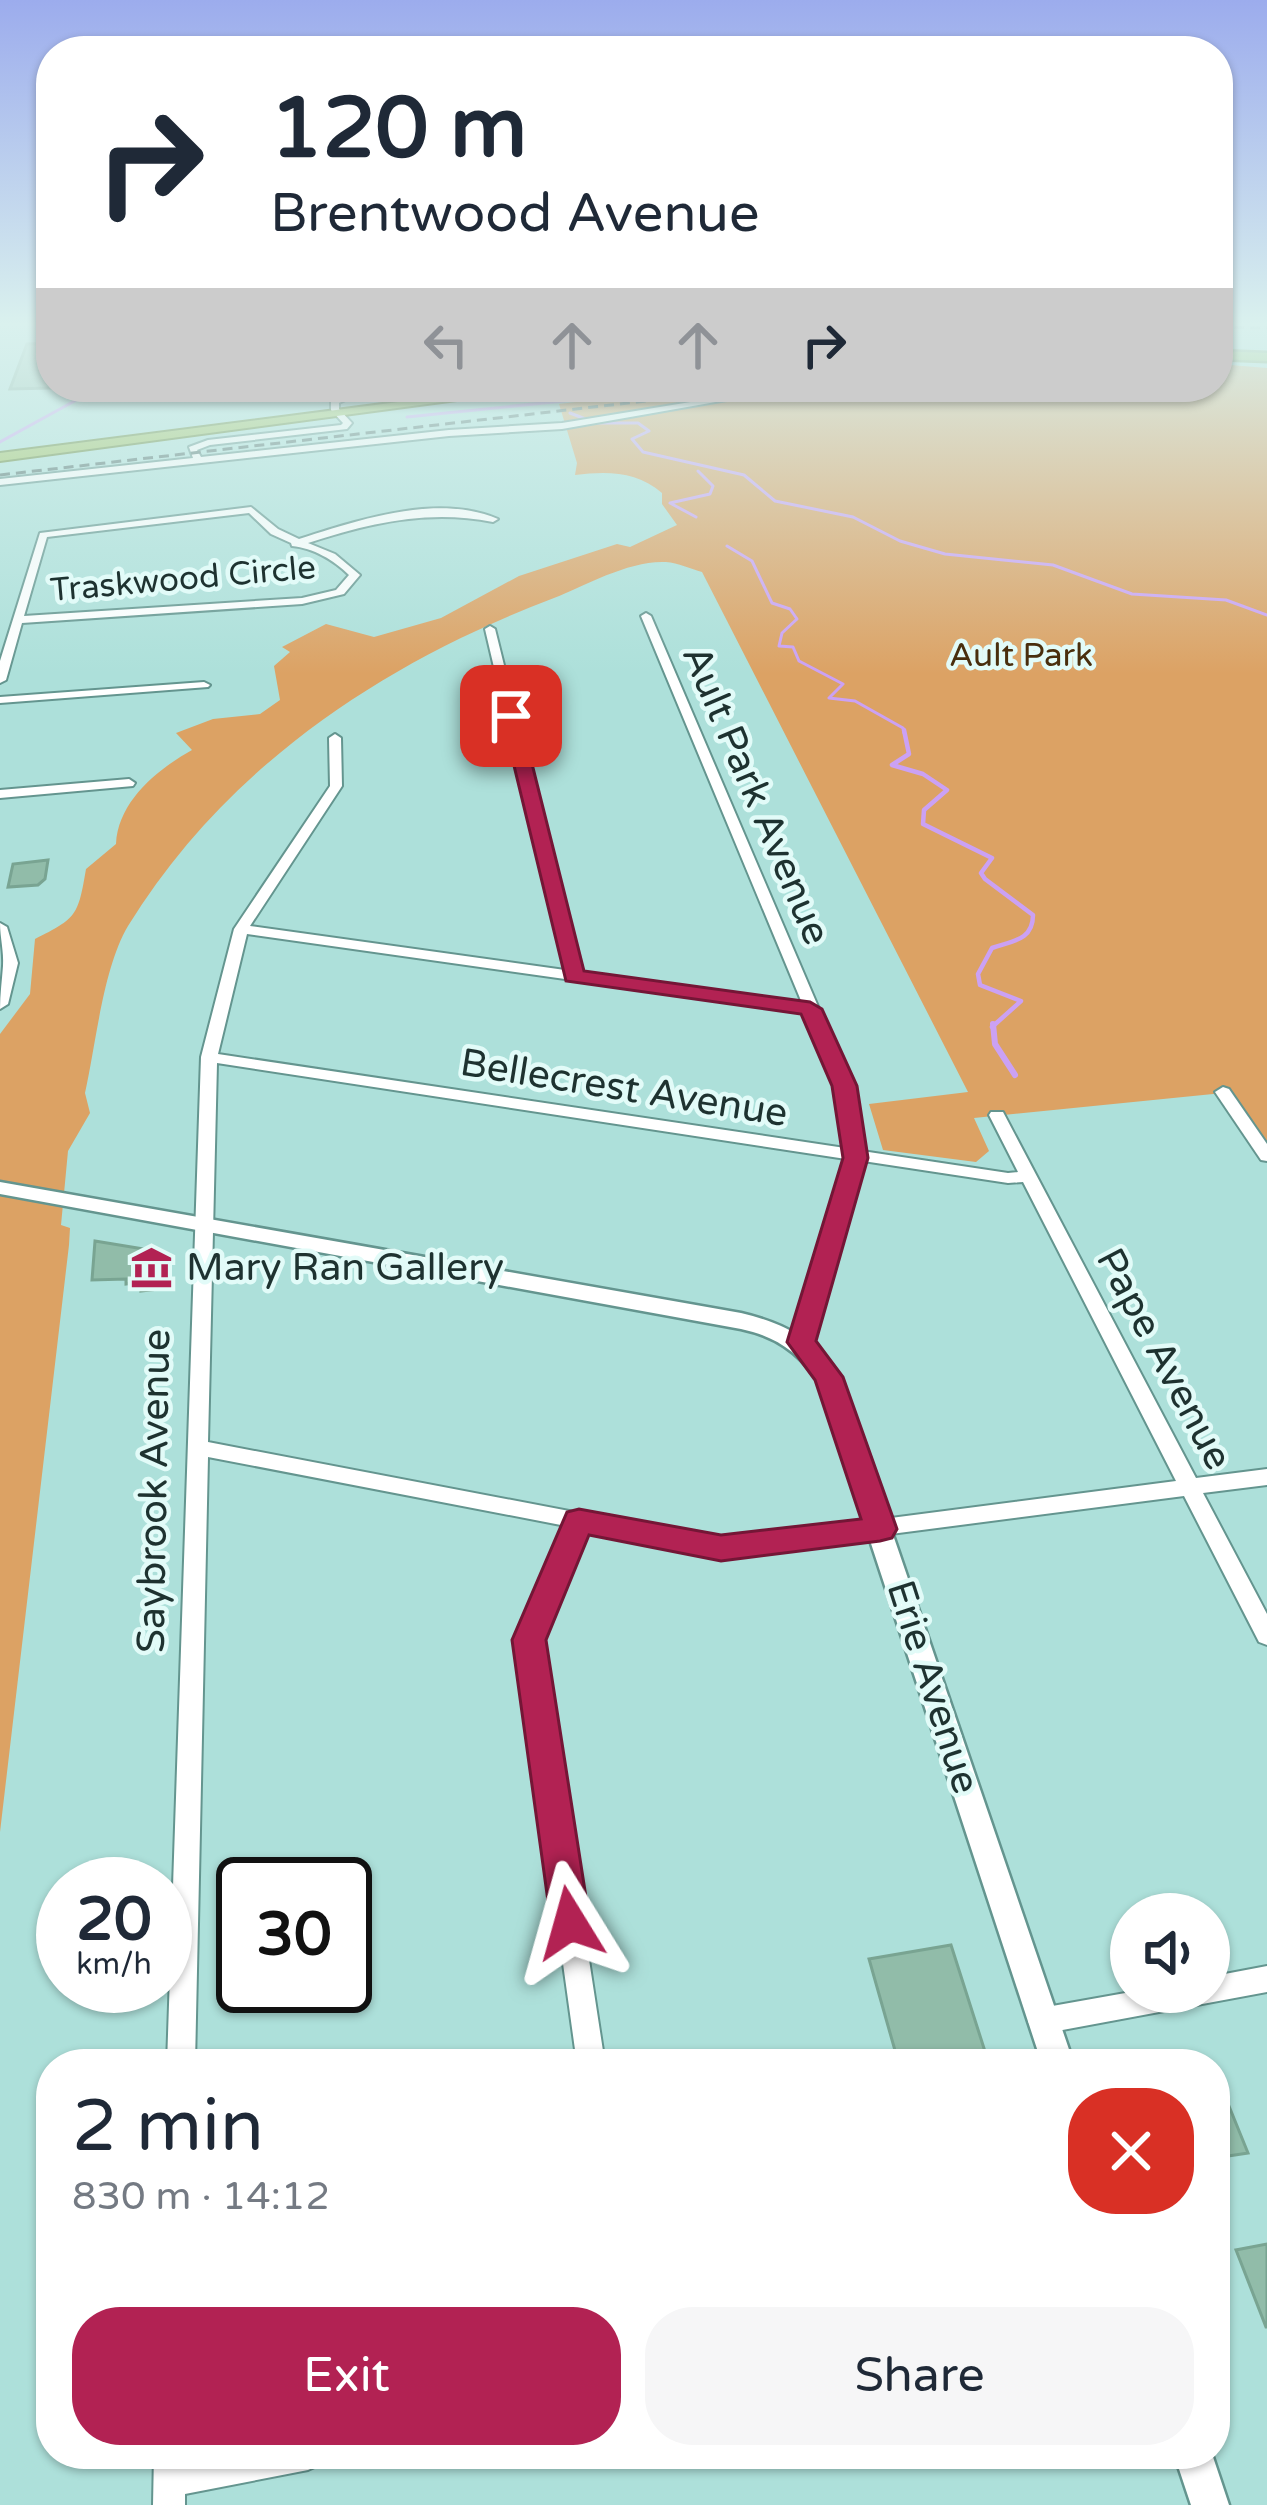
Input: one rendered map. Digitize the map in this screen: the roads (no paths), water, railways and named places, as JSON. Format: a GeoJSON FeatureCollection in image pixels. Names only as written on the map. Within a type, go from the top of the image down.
{"type":"FeatureCollection","features":[{"type":"Feature","properties":{"kind":"highway"},"geometry":{"type":"LineString","coordinates":[[0,458],[143,440]]}},
{"type":"Feature","properties":{"kind":"street"},"geometry":{"type":"LineString","coordinates":[[199,461],[192,451],[198,446],[241,440]]}},
{"type":"Feature","properties":{"kind":"street"},"geometry":{"type":"LineString","coordinates":[[0,482],[418,440]]}},
{"type":"Feature","properties":{"kind":"street","name":"Traskwood Circle"},"geometry":{"type":"LineString","coordinates":[[251,510],[264,528],[295,544],[345,564],[355,579],[340,592],[313,600],[19,620],[43,535],[251,510]]}},
{"type":"Feature","properties":{"kind":"street"},"geometry":{"type":"LineString","coordinates":[[295,544],[394,515],[439,512],[493,519]]}},
{"type":"Feature","properties":{"kind":"street","name":"Ault Park Avenue"},"geometry":{"type":"LineString","coordinates":[[646,616],[844,1086],[856,1158],[801,1342]]}},
{"type":"Feature","properties":{"kind":"street"},"geometry":{"type":"LineString","coordinates":[[0,680],[19,620]]}},
{"type":"Feature","properties":{"kind":"street"},"geometry":{"type":"LineString","coordinates":[[490,629],[574,976]]}},
{"type":"Feature","properties":{"kind":"street"},"geometry":{"type":"LineString","coordinates":[[0,700],[204,686]]}},
{"type":"Feature","properties":{"kind":"street","name":"Saybrook Avenue"},"geometry":{"type":"LineString","coordinates":[[181,2049],[209,1057],[241,929],[329,801],[338,771],[335,738]]}},
{"type":"Feature","properties":{"kind":"street"},"geometry":{"type":"LineString","coordinates":[[0,794],[129,783]]}},
{"type":"Feature","properties":{"kind":"street"},"geometry":{"type":"LineString","coordinates":[[0,927],[11,964],[0,1004]]}},
{"type":"Feature","properties":{"kind":"street"},"geometry":{"type":"LineString","coordinates":[[241,929],[810,1009]]}},
{"type":"Feature","properties":{"kind":"street","name":"Bellecrest Avenue"},"geometry":{"type":"LineString","coordinates":[[209,1057],[856,1158],[1008,1178],[1028,1176]]}},
{"type":"Feature","properties":{"kind":"street"},"geometry":{"type":"LineString","coordinates":[[1223,1092],[1267,1156]]}},
{"type":"Feature","properties":{"kind":"street","name":"Pape Avenue"},"geometry":{"type":"LineString","coordinates":[[997,1115],[1267,1636]]}},
{"type":"Feature","properties":{"kind":"street"},"geometry":{"type":"LineString","coordinates":[[0,1188],[741,1321],[784,1331],[801,1342]]}},
{"type":"Feature","properties":{"kind":"street","name":"Erie Avenue"},"geometry":{"type":"LineString","coordinates":[[801,1342],[828,1377],[1052,2049]]}},
{"type":"Feature","properties":{"kind":"street"},"geometry":{"type":"LineString","coordinates":[[198,1448],[721,1548],[1267,1477]]}},
{"type":"Feature","properties":{"kind":"street"},"geometry":{"type":"LineString","coordinates":[[579,1521],[529,1640],[589,2049]]}},
{"type":"Feature","properties":{"kind":"street"},"geometry":{"type":"LineString","coordinates":[[1230,1986],[1267,1979]]}},
{"type":"Feature","properties":{"kind":"street"},"geometry":{"type":"LineString","coordinates":[[1041,2020],[1110,2008]]}},
{"type":"Feature","properties":{"kind":"street"},"geometry":{"type":"LineString","coordinates":[[169,2480],[228,2469]]}},
{"type":"Feature","properties":{"kind":"street"},"geometry":{"type":"LineString","coordinates":[[1198,2469],[1210,2505]]}},
{"type":"Feature","properties":{"kind":"waterway"},"geometry":{"type":"LineString","coordinates":[[0,442],[4,440]]}},
{"type":"Feature","properties":{"kind":"waterway"},"geometry":{"type":"LineString","coordinates":[[633,440],[643,452],[744,475],[775,501],[853,517],[900,541],[945,554],[1053,565],[1132,594],[1226,600],[1267,615]]}},
{"type":"Feature","properties":{"kind":"waterway"},"geometry":{"type":"LineString","coordinates":[[696,517],[670,503],[710,494],[713,486],[698,471]]}},
{"type":"Feature","properties":{"kind":"waterway"},"geometry":{"type":"LineString","coordinates":[[727,546],[752,561],[772,603],[790,609],[797,619],[782,633],[779,646],[793,647],[799,661],[843,684],[829,698],[855,701],[903,728],[904,733]]}},
{"type":"Feature","properties":{"kind":"waterway"},"geometry":{"type":"LineString","coordinates":[[904,730],[909,754],[892,765],[923,774],[947,790],[924,810],[923,824],[992,858],[981,873],[985,879],[1033,915],[1026,935],[992,948],[978,974],[980,985],[1021,1001],[993,1026]]}},
{"type":"Feature","properties":{"kind":"waterway"},"geometry":{"type":"LineString","coordinates":[[993,1026],[995,1044],[1015,1075]]}},
{"type":"Feature","properties":{"kind":"railway"},"geometry":{"type":"LineString","coordinates":[[0,475],[306,440]]}},
{"type":"Feature","properties":{"kind":"place","name":"Mary Ran Gallery"},"geometry":{"type":"Point","coordinates":[152,1267]}},
{"type":"Feature","properties":{"kind":"park label","name":"Ault Park"},"geometry":{"type":"Point","coordinates":[1021,655]}}]}
